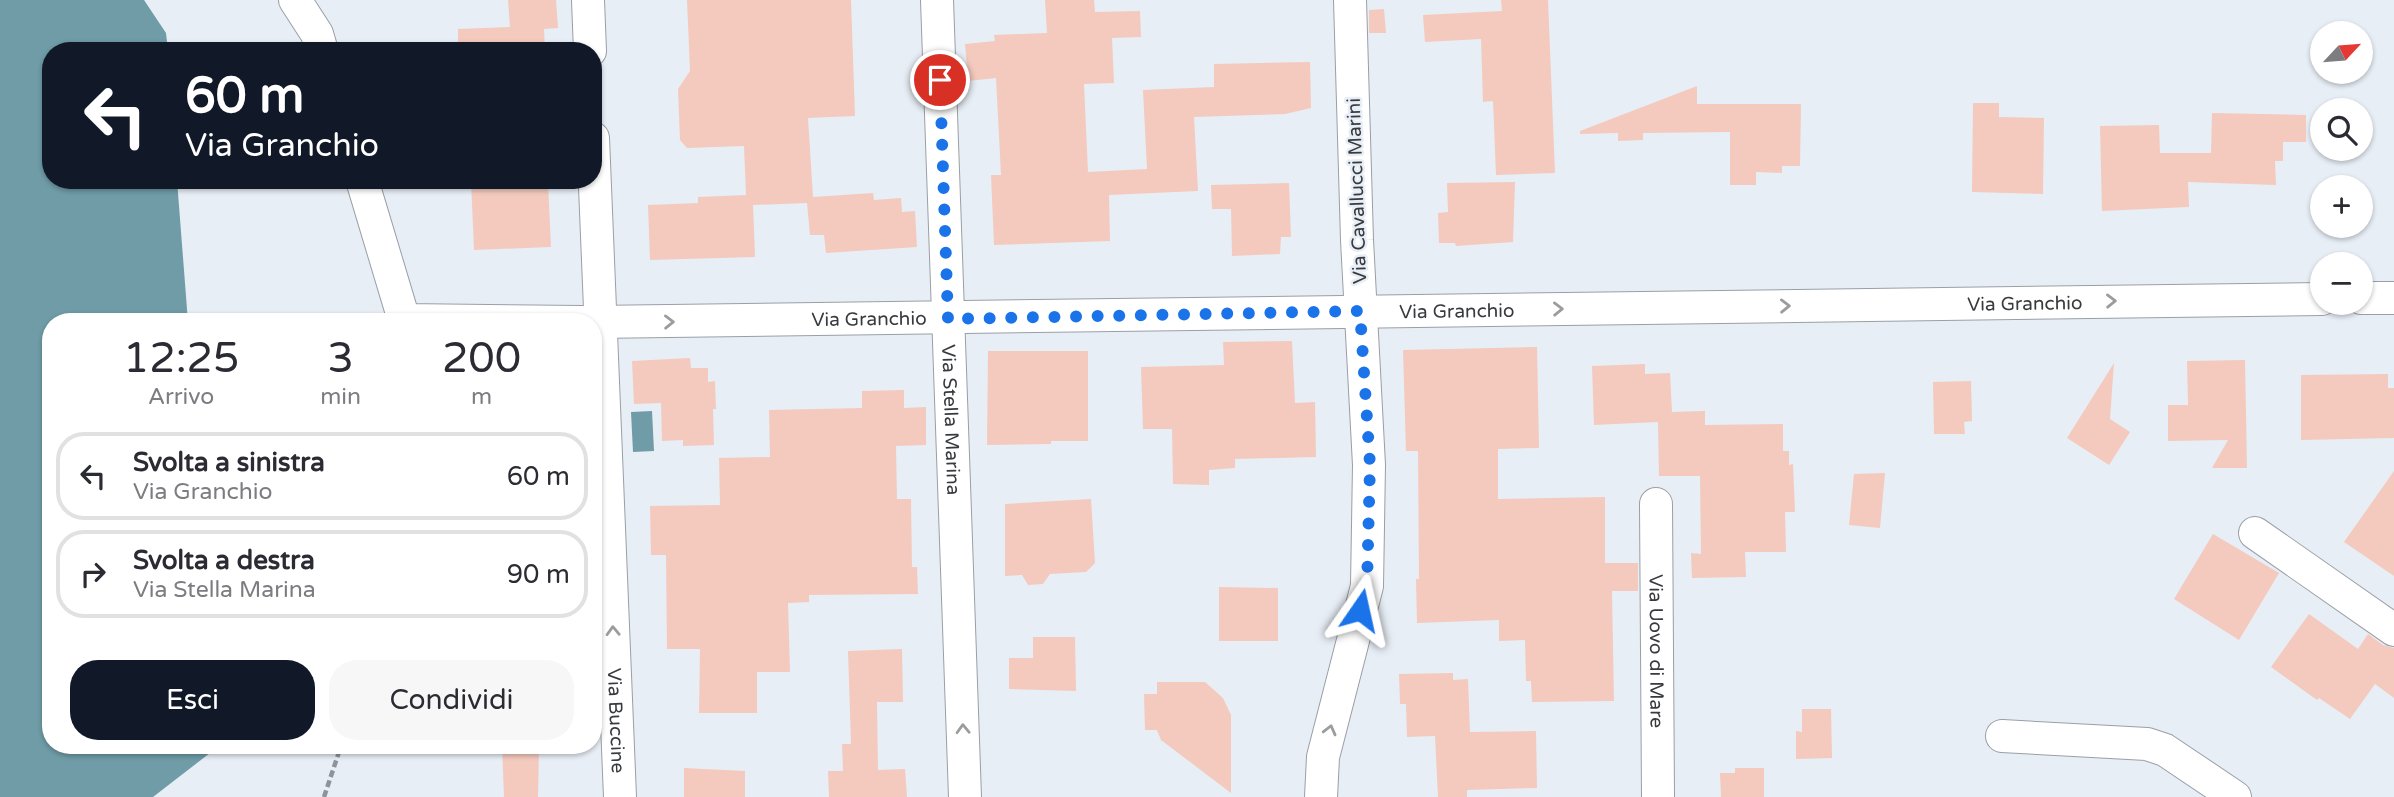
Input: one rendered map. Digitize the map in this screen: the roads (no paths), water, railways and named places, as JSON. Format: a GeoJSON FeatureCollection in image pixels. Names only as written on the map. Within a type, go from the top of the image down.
{"type":"FeatureCollection","features":[{"type":"Feature","properties":{"kind":"street"},"geometry":{"type":"LineString","coordinates":[[295,0],[319,42]]}},
{"type":"Feature","properties":{"kind":"street"},"geometry":{"type":"LineString","coordinates":[[588,0],[590,42]]}},
{"type":"Feature","properties":{"kind":"street","name":"Via Stella Marina"},"geometry":{"type":"LineString","coordinates":[[937,0],[965,797]]}},
{"type":"Feature","properties":{"kind":"street","name":"Via Cavallucci Marini"},"geometry":{"type":"LineString","coordinates":[[1321,797],[1323,757],[1367,586],[1370,465],[1360,311],[1350,0]]}},
{"type":"Feature","properties":{"kind":"street","name":"Via Granchio"},"geometry":{"type":"LineString","coordinates":[[365,189],[402,313]]}},
{"type":"Feature","properties":{"kind":"street","name":"Via Buccine"},"geometry":{"type":"LineString","coordinates":[[592,313],[593,189]]}},
{"type":"Feature","properties":{"kind":"street"},"geometry":{"type":"LineString","coordinates":[[2373,298],[2394,298]]}},
{"type":"Feature","properties":{"kind":"street","name":"Via Granchio"},"geometry":{"type":"LineString","coordinates":[[602,322],[2310,299]]}},
{"type":"Feature","properties":{"kind":"street","name":"Via Buccine"},"geometry":{"type":"LineString","coordinates":[[602,492],[620,797]]}},
{"type":"Feature","properties":{"kind":"street","name":"Via Uovo di Mare"},"geometry":{"type":"LineString","coordinates":[[1656,504],[1658,797]]}},
{"type":"Feature","properties":{"kind":"street"},"geometry":{"type":"LineString","coordinates":[[2255,533],[2394,630]]}},
{"type":"Feature","properties":{"kind":"street"},"geometry":{"type":"LineString","coordinates":[[2002,736],[2147,744],[2165,750],[2235,797]]}},
{"type":"Feature","properties":{"kind":"water"},"geometry":{"type":"Polygon","coordinates":[[[0,0],[144,0],[166,33],[167,42],[42,42],[42,189],[178,189],[187,313],[42,313],[42,754],[209,754],[153,797],[0,797],[0,0]]]}},
{"type":"Feature","properties":{"kind":"water"},"geometry":{"type":"Polygon","coordinates":[[[652,411],[654,451],[633,452],[631,412],[652,411]]]}}]}
